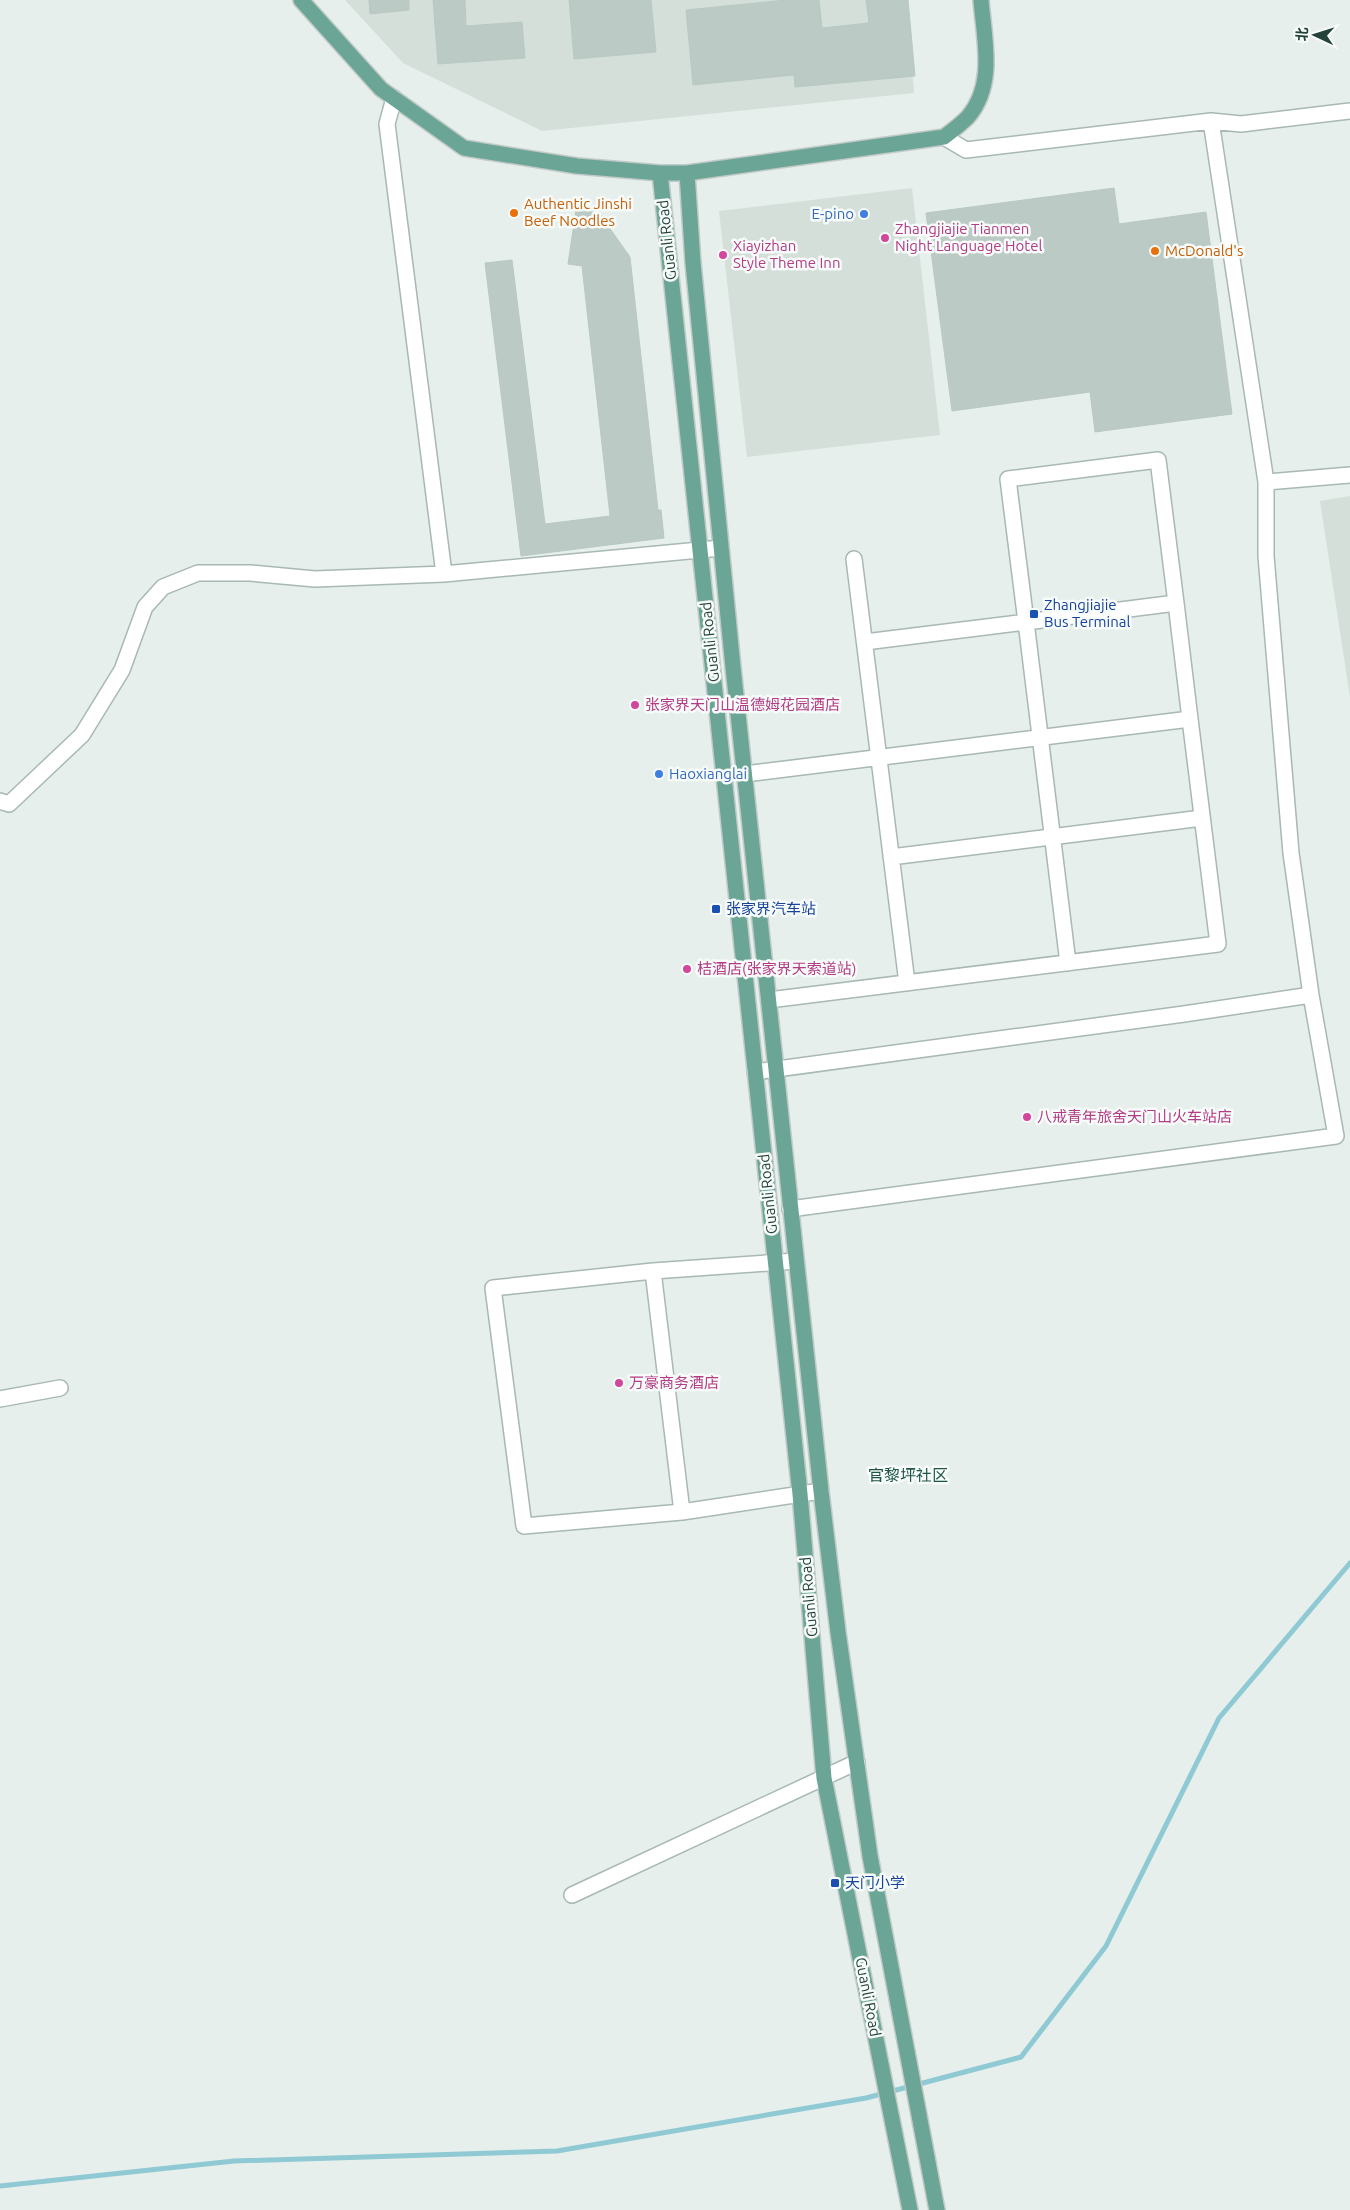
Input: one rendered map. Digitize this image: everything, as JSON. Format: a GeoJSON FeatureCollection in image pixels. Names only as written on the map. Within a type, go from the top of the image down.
{"type":"FeatureCollection","features":[{"type":"Feature","properties":{"kind":"main road"},"geometry":{"type":"LineString","coordinates":[[302,0],[381,89],[464,148],[577,166],[660,173],[687,173],[944,137],[968,117],[981,97],[987,69],[981,0]]}},
{"type":"Feature","properties":{"kind":"main road","name":"Guanli Road"},"geometry":{"type":"LineString","coordinates":[[660,173],[800,1494],[824,1778],[910,2210]]}},
{"type":"Feature","properties":{"kind":"main road","name":"Guanli Road"},"geometry":{"type":"LineString","coordinates":[[687,173],[694,272],[721,548],[820,1491],[870,1856],[936,2210]]}},
{"type":"Feature","properties":{"kind":"street"},"geometry":{"type":"LineString","coordinates":[[394,98],[387,124],[444,574]]}},
{"type":"Feature","properties":{"kind":"street"},"geometry":{"type":"LineString","coordinates":[[944,137],[966,150],[1211,121],[1241,124],[1350,111]]}},
{"type":"Feature","properties":{"kind":"street"},"geometry":{"type":"LineString","coordinates":[[790,1209],[1336,1136],[1311,995],[1290,833],[1266,556],[1266,482],[1211,121]]}},
{"type":"Feature","properties":{"kind":"street"},"geometry":{"type":"LineString","coordinates":[[769,1000],[1068,963],[1218,944],[1158,460],[1008,479],[1068,963]]}},
{"type":"Feature","properties":{"kind":"street"},"geometry":{"type":"LineString","coordinates":[[1266,482],[1350,475]]}},
{"type":"Feature","properties":{"kind":"street"},"geometry":{"type":"LineString","coordinates":[[0,801],[10,804],[82,735],[122,670],[145,607],[163,588],[198,573],[250,573],[315,578],[444,574],[721,548]]}},
{"type":"Feature","properties":{"kind":"street"},"geometry":{"type":"LineString","coordinates":[[854,559],[906,983]]}},
{"type":"Feature","properties":{"kind":"street"},"geometry":{"type":"LineString","coordinates":[[865,642],[1176,603]]}},
{"type":"Feature","properties":{"kind":"street"},"geometry":{"type":"LineString","coordinates":[[745,774],[1190,719]]}},
{"type":"Feature","properties":{"kind":"street"},"geometry":{"type":"LineString","coordinates":[[891,857],[1202,818]]}},
{"type":"Feature","properties":{"kind":"street"},"geometry":{"type":"LineString","coordinates":[[755,1072],[1311,995]]}},
{"type":"Feature","properties":{"kind":"street"},"geometry":{"type":"LineString","coordinates":[[796,1261],[653,1271],[493,1288],[524,1526],[682,1512],[820,1491]]}},
{"type":"Feature","properties":{"kind":"street"},"geometry":{"type":"LineString","coordinates":[[653,1271],[682,1512]]}},
{"type":"Feature","properties":{"kind":"street"},"geometry":{"type":"LineString","coordinates":[[0,1399],[60,1388]]}},
{"type":"Feature","properties":{"kind":"street"},"geometry":{"type":"LineString","coordinates":[[572,1895],[857,1762]]}},
{"type":"Feature","properties":{"kind":"shaded area"},"geometry":{"type":"Polygon","coordinates":[[[345,0],[906,0],[914,93],[542,131],[403,63],[345,0]]]}},
{"type":"Feature","properties":{"kind":"shaded area"},"geometry":{"type":"Polygon","coordinates":[[[912,188],[940,435],[747,457],[719,211],[912,188]]]}},
{"type":"Feature","properties":{"kind":"shaded area"},"geometry":{"type":"Polygon","coordinates":[[[1350,496],[1350,697],[1320,501],[1350,496]]]}},
{"type":"Feature","properties":{"kind":"building"},"geometry":{"type":"Polygon","coordinates":[[[369,0],[409,0],[409,10],[370,14],[369,0]]]}},
{"type":"Feature","properties":{"kind":"building"},"geometry":{"type":"Polygon","coordinates":[[[433,0],[465,0],[466,26],[522,22],[525,58],[438,64],[433,0]]]}},
{"type":"Feature","properties":{"kind":"building"},"geometry":{"type":"Polygon","coordinates":[[[569,0],[651,0],[656,52],[574,59],[569,0]]]}},
{"type":"Feature","properties":{"kind":"building"},"geometry":{"type":"Polygon","coordinates":[[[786,0],[819,0],[822,28],[869,23],[866,0],[908,0],[915,76],[795,87],[794,75],[693,85],[686,10],[786,0]]]}},
{"type":"Feature","properties":{"kind":"building"},"geometry":{"type":"Polygon","coordinates":[[[1114,188],[1119,224],[1206,212],[1232,414],[1095,432],[1090,392],[952,411],[926,213],[1114,188]]]}},
{"type":"Feature","properties":{"kind":"building"},"geometry":{"type":"Polygon","coordinates":[[[576,210],[599,213],[630,257],[658,510],[661,510],[664,538],[521,556],[485,263],[512,260],[545,524],[610,516],[582,266],[568,264],[576,210]]]}},
{"type":"Feature","properties":{"kind":"waterway"},"geometry":{"type":"LineString","coordinates":[[0,2186],[234,2161],[557,2151],[866,2098],[1021,2057],[1106,1946],[1219,1718],[1350,1563]]}},
{"type":"Feature","properties":{"kind":"place","name":"Authentic Jinshi Beef Noodles"},"geometry":{"type":"Point","coordinates":[514,213]}},
{"type":"Feature","properties":{"kind":"place","name":"E-pino"},"geometry":{"type":"Point","coordinates":[864,214]}},
{"type":"Feature","properties":{"kind":"place","name":"Zhangjiajie Tianmen Night Language Hotel"},"geometry":{"type":"Point","coordinates":[885,238]}},
{"type":"Feature","properties":{"kind":"place","name":"McDonald's"},"geometry":{"type":"Point","coordinates":[1155,251]}},
{"type":"Feature","properties":{"kind":"place","name":"Xiayizhan Style Theme Inn"},"geometry":{"type":"Point","coordinates":[723,255]}},
{"type":"Feature","properties":{"kind":"place","name":"Zhangjiajie Bus Terminal"},"geometry":{"type":"Point","coordinates":[1034,614]}},
{"type":"Feature","properties":{"kind":"place","name":"张家界天门山温德姆花园酒店"},"geometry":{"type":"Point","coordinates":[635,705]}},
{"type":"Feature","properties":{"kind":"place","name":"Haoxianglai"},"geometry":{"type":"Point","coordinates":[659,774]}},
{"type":"Feature","properties":{"kind":"place","name":"张家界汽车站"},"geometry":{"type":"Point","coordinates":[716,909]}},
{"type":"Feature","properties":{"kind":"place","name":"桔酒店(张家界天索道站)"},"geometry":{"type":"Point","coordinates":[687,969]}},
{"type":"Feature","properties":{"kind":"place","name":"八戒青年旅舍天门山火车站店"},"geometry":{"type":"Point","coordinates":[1027,1117]}},
{"type":"Feature","properties":{"kind":"place","name":"万豪商务酒店"},"geometry":{"type":"Point","coordinates":[619,1383]}},
{"type":"Feature","properties":{"kind":"place","name":"天门小学"},"geometry":{"type":"Point","coordinates":[835,1883]}},
{"type":"Feature","properties":{"kind":"district","name":"官黎坪社区"},"geometry":{"type":"Point","coordinates":[908,1475]}}]}
